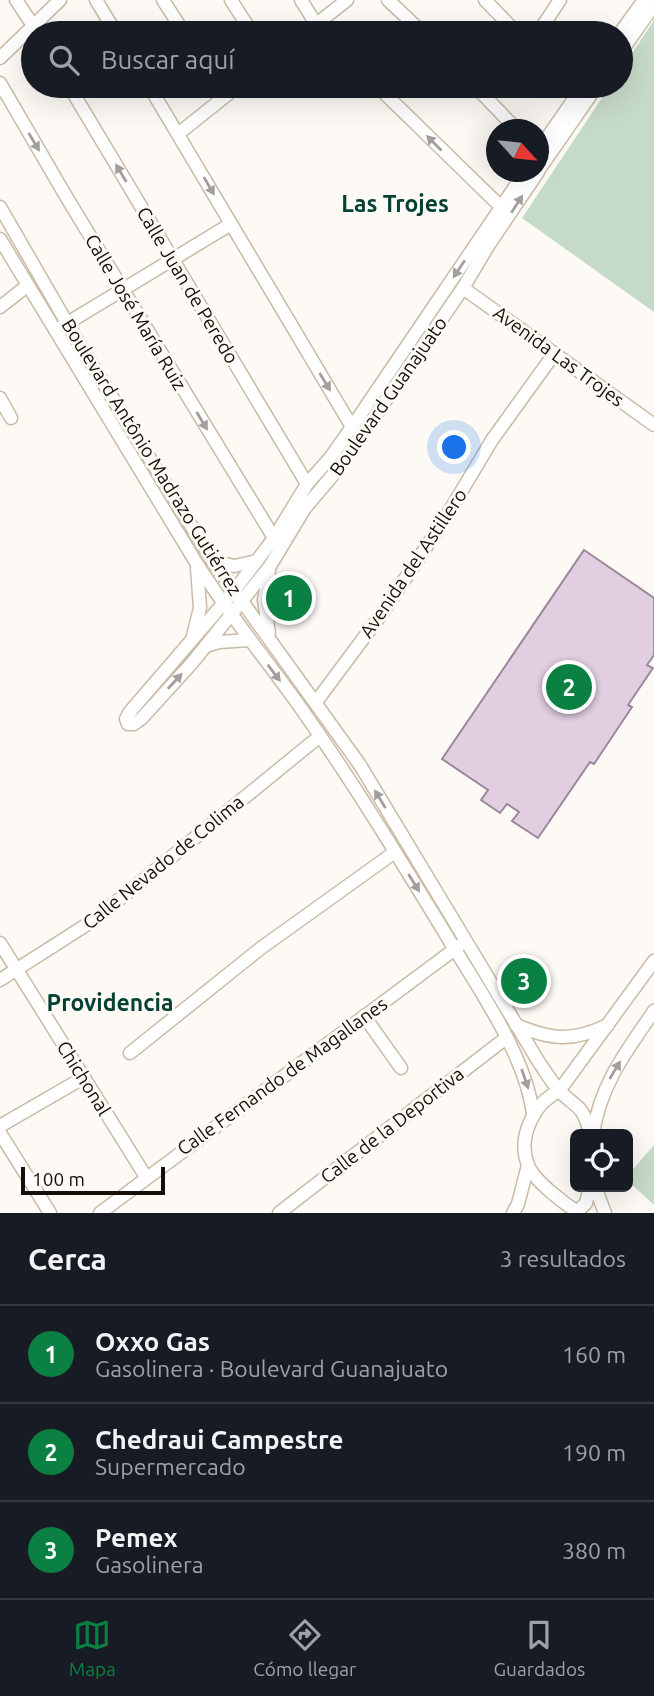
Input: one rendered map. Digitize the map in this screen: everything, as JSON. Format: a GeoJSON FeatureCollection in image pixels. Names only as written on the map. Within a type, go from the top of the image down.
{"type":"FeatureCollection","features":[{"type":"Feature","properties":{"kind":"street"},"geometry":{"type":"LineString","coordinates":[[16,0],[30,21]]}},
{"type":"Feature","properties":{"kind":"street"},"geometry":{"type":"LineString","coordinates":[[43,21],[60,0]]}},
{"type":"Feature","properties":{"kind":"street"},"geometry":{"type":"LineString","coordinates":[[96,0],[109,21]]}},
{"type":"Feature","properties":{"kind":"street"},"geometry":{"type":"LineString","coordinates":[[163,0],[176,21]]}},
{"type":"Feature","properties":{"kind":"street"},"geometry":{"type":"LineString","coordinates":[[231,0],[244,21]]}},
{"type":"Feature","properties":{"kind":"street"},"geometry":{"type":"LineString","coordinates":[[301,0],[315,21]]}},
{"type":"Feature","properties":{"kind":"street"},"geometry":{"type":"LineString","coordinates":[[328,21],[347,0]]}},
{"type":"Feature","properties":{"kind":"street"},"geometry":{"type":"LineString","coordinates":[[388,0],[410,21]]}},
{"type":"Feature","properties":{"kind":"street"},"geometry":{"type":"LineString","coordinates":[[546,21],[560,0]]}},
{"type":"Feature","properties":{"kind":"street"},"geometry":{"type":"LineString","coordinates":[[629,21],[644,0]]}},
{"type":"Feature","properties":{"kind":"street"},"geometry":{"type":"LineString","coordinates":[[487,1],[506,21]]}},
{"type":"Feature","properties":{"kind":"street"},"geometry":{"type":"LineString","coordinates":[[633,35],[654,5]]}},
{"type":"Feature","properties":{"kind":"street"},"geometry":{"type":"LineString","coordinates":[[0,58],[21,42]]}},
{"type":"Feature","properties":{"kind":"street","name":"Calle José María Ruiz"},"geometry":{"type":"LineString","coordinates":[[0,83],[122,290],[274,538]]}},
{"type":"Feature","properties":{"kind":"street","name":"Calle Juan de Peredo"},"geometry":{"type":"LineString","coordinates":[[76,98],[307,484]]}},
{"type":"Feature","properties":{"kind":"street"},"geometry":{"type":"LineString","coordinates":[[156,98],[352,426]]}},
{"type":"Feature","properties":{"kind":"street"},"geometry":{"type":"LineString","coordinates":[[178,134],[215,98]]}},
{"type":"Feature","properties":{"kind":"street"},"geometry":{"type":"LineString","coordinates":[[389,98],[501,207]]}},
{"type":"Feature","properties":{"kind":"street"},"geometry":{"type":"LineString","coordinates":[[486,98],[506,119]]}},
{"type":"Feature","properties":{"kind":"street"},"geometry":{"type":"LineString","coordinates":[[549,133],[571,98]]}},
{"type":"Feature","properties":{"kind":"street","name":"Boulevard Guanajuato"},"geometry":{"type":"LineString","coordinates":[[549,155],[589,98]]}},
{"type":"Feature","properties":{"kind":"street","name":"Boulevard Guanajuato"},"geometry":{"type":"LineString","coordinates":[[518,182],[330,458],[307,484],[274,538],[234,591],[129,713],[126,719],[128,723],[134,724],[142,718],[243,603],[270,566],[305,508],[338,469],[463,288],[531,182]]}},
{"type":"Feature","properties":{"kind":"street","name":"Boulevard Antônio Madrazo Gutiérrez"},"geometry":{"type":"LineString","coordinates":[[0,207],[213,561],[360,765],[540,1064],[559,1091],[581,1109],[590,1129]]}},
{"type":"Feature","properties":{"kind":"street"},"geometry":{"type":"LineString","coordinates":[[55,331],[231,224]]}},
{"type":"Feature","properties":{"kind":"street","name":"Boulevard Antônio Madrazo Gutiérrez"},"geometry":{"type":"LineString","coordinates":[[2,246],[222,603],[320,737],[395,852],[506,1038],[527,1080],[533,1114]]}},
{"type":"Feature","properties":{"kind":"street"},"geometry":{"type":"LineString","coordinates":[[0,307],[27,286]]}},
{"type":"Feature","properties":{"kind":"street","name":"Avenida Las Trojes"},"geometry":{"type":"LineString","coordinates":[[463,288],[654,425]]}},
{"type":"Feature","properties":{"kind":"street","name":"Avenida del Astillero"},"geometry":{"type":"LineString","coordinates":[[316,702],[383,612],[446,517],[492,440],[554,354]]}},
{"type":"Feature","properties":{"kind":"street"},"geometry":{"type":"LineString","coordinates":[[0,398],[11,418]]}},
{"type":"Feature","properties":{"kind":"street"},"geometry":{"type":"LineString","coordinates":[[213,561],[234,566],[257,561]]}},
{"type":"Feature","properties":{"kind":"street"},"geometry":{"type":"LineString","coordinates":[[191,642],[200,608],[197,564]]}},
{"type":"Feature","properties":{"kind":"street"},"geometry":{"type":"LineString","coordinates":[[269,637],[264,600],[270,566]]}},
{"type":"Feature","properties":{"kind":"street"},"geometry":{"type":"LineString","coordinates":[[206,646],[219,642],[249,640]]}},
{"type":"Feature","properties":{"kind":"street","name":"Calle Nevado de Colima"},"geometry":{"type":"LineString","coordinates":[[0,980],[94,920],[320,737]]}},
{"type":"Feature","properties":{"kind":"street"},"geometry":{"type":"LineString","coordinates":[[130,1053],[261,948],[395,852]]}},
{"type":"Feature","properties":{"kind":"street","name":"Calle Fernando de Magallanes"},"geometry":{"type":"LineString","coordinates":[[100,1213],[466,941]]}},
{"type":"Feature","properties":{"kind":"street","name":"Chichonal"},"geometry":{"type":"LineString","coordinates":[[0,943],[146,1177]]}},
{"type":"Feature","properties":{"kind":"street"},"geometry":{"type":"LineString","coordinates":[[513,1213],[528,1165],[527,1128],[533,1114],[550,1095],[559,1091],[654,961]]}},
{"type":"Feature","properties":{"kind":"street"},"geometry":{"type":"LineString","coordinates":[[593,1129],[606,1086],[654,1011]]}},
{"type":"Feature","properties":{"kind":"street"},"geometry":{"type":"LineString","coordinates":[[364,1016],[401,1068]]}},
{"type":"Feature","properties":{"kind":"street"},"geometry":{"type":"LineString","coordinates":[[516,1025],[537,1034],[568,1038],[589,1034],[609,1025]]}},
{"type":"Feature","properties":{"kind":"street","name":"Calle de la Deportiva"},"geometry":{"type":"LineString","coordinates":[[279,1213],[506,1038]]}},
{"type":"Feature","properties":{"kind":"street"},"geometry":{"type":"LineString","coordinates":[[0,1126],[83,1078]]}},
{"type":"Feature","properties":{"kind":"street"},"geometry":{"type":"LineString","coordinates":[[0,1133],[50,1213]]}},
{"type":"Feature","properties":{"kind":"street"},"geometry":{"type":"LineString","coordinates":[[528,1165],[544,1185],[578,1212],[591,1192]]}},
{"type":"Feature","properties":{"kind":"street"},"geometry":{"type":"LineString","coordinates":[[595,1192],[605,1213]]}},
{"type":"Feature","properties":{"kind":"green space"},"geometry":{"type":"Polygon","coordinates":[[[654,20],[654,312],[522,218],[546,182],[549,182],[549,178],[602,98],[633,98],[633,52],[654,20]]]}},
{"type":"Feature","properties":{"kind":"green space"},"geometry":{"type":"Polygon","coordinates":[[[654,1145],[654,1205],[633,1186],[633,1169],[654,1145]]]}},
{"type":"Feature","properties":{"kind":"building"},"geometry":{"type":"Polygon","coordinates":[[[584,550],[654,598],[654,655],[647,665],[653,668],[628,705],[632,707],[594,764],[590,762],[538,838],[512,821],[519,812],[507,804],[500,813],[481,800],[488,790],[442,759],[584,550]]]}},
{"type":"Feature","properties":{"kind":"building"},"geometry":{"type":"Polygon","coordinates":[[[288,582],[305,593],[291,615],[274,603],[288,582]]]}},
{"type":"Feature","properties":{"kind":"building"},"geometry":{"type":"Polygon","coordinates":[[[519,969],[537,982],[529,992],[512,980],[519,969]]]}},
{"type":"Feature","properties":{"kind":"place","name":"Oxxo Gas"},"geometry":{"type":"Point","coordinates":[289,598]}},
{"type":"Feature","properties":{"kind":"place","name":"Chedraui Campestre"},"geometry":{"type":"Point","coordinates":[569,687]}},
{"type":"Feature","properties":{"kind":"place","name":"Pemex"},"geometry":{"type":"Point","coordinates":[524,981]}},
{"type":"Feature","properties":{"kind":"district","name":"Las Trojes"},"geometry":{"type":"Point","coordinates":[395,204]}},
{"type":"Feature","properties":{"kind":"district","name":"Providencia"},"geometry":{"type":"Point","coordinates":[110,1003]}}]}
